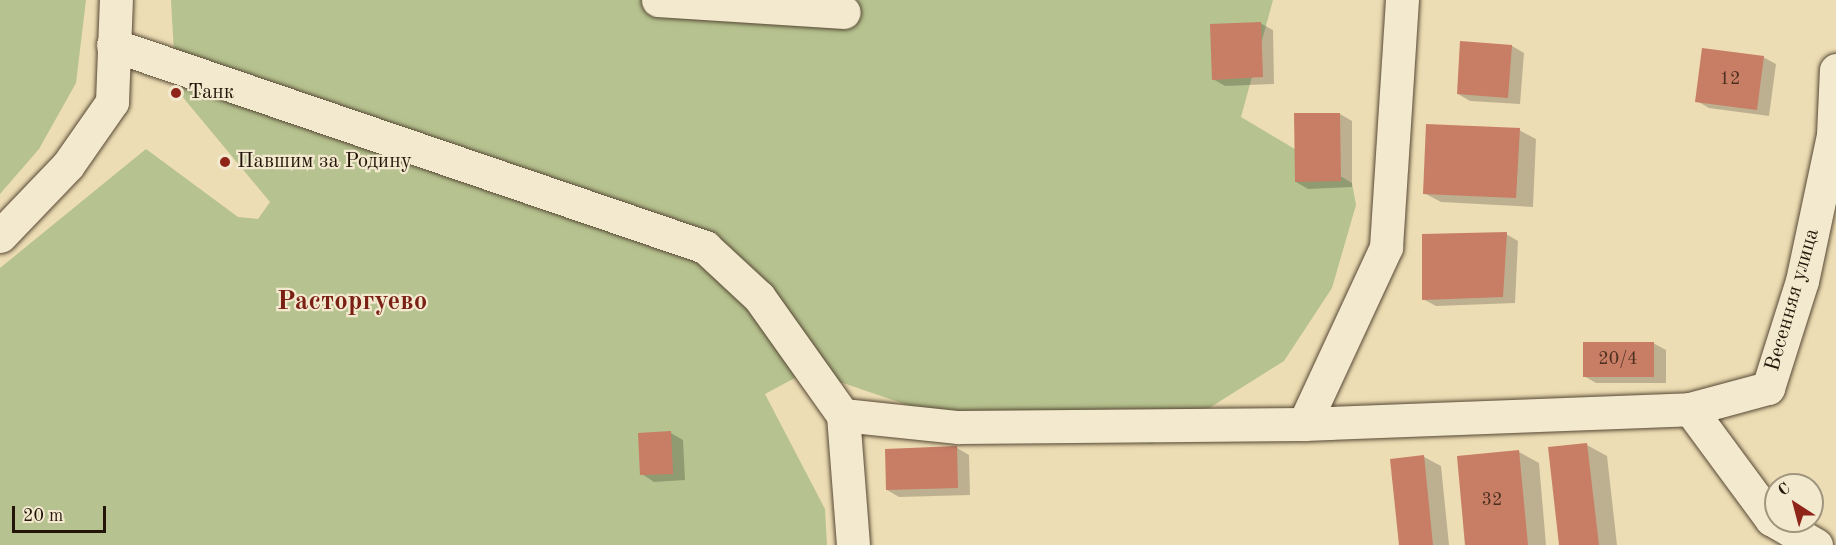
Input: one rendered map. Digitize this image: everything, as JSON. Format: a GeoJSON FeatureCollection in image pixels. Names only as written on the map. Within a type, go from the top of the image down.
{"type":"FeatureCollection","features":[{"type":"Feature","properties":{"kind":"street"},"geometry":{"type":"LineString","coordinates":[[0,236],[68,165],[112,102],[116,0]]}},
{"type":"Feature","properties":{"kind":"street"},"geometry":{"type":"LineString","coordinates":[[658,0],[844,12]]}},
{"type":"Feature","properties":{"kind":"street"},"geometry":{"type":"LineString","coordinates":[[1304,424],[1386,247],[1402,0]]}},
{"type":"Feature","properties":{"kind":"street"},"geometry":{"type":"LineString","coordinates":[[113,45],[705,247],[759,297],[843,415],[853,545]]}},
{"type":"Feature","properties":{"kind":"street","name":"Весенняя улица"},"geometry":{"type":"LineString","coordinates":[[1690,409],[1768,388],[1802,281],[1834,136],[1836,70]]}},
{"type":"Feature","properties":{"kind":"street"},"geometry":{"type":"LineString","coordinates":[[843,415],[958,427],[1304,424],[1690,409],[1764,526]]}},
{"type":"Feature","properties":{"kind":"street"},"geometry":{"type":"LineString","coordinates":[[1772,533],[1816,545]]}},
{"type":"Feature","properties":{"kind":"green space"},"geometry":{"type":"Polygon","coordinates":[[[0,0],[86,0],[76,83],[39,149],[0,194],[0,0]]]}},
{"type":"Feature","properties":{"kind":"green space"},"geometry":{"type":"Polygon","coordinates":[[[171,0],[1273,0],[1241,117],[1352,183],[1356,205],[1332,288],[1284,361],[1152,444],[954,421],[808,371],[765,394],[825,509],[827,545],[0,545],[0,268],[146,149],[238,217],[258,219],[270,202],[176,89],[171,0]]]}},
{"type":"Feature","properties":{"kind":"building"},"geometry":{"type":"Polygon","coordinates":[[[1261,22],[1263,77],[1212,80],[1210,24],[1261,22]]]}},
{"type":"Feature","properties":{"kind":"building"},"geometry":{"type":"Polygon","coordinates":[[[1460,41],[1512,45],[1508,98],[1457,94],[1460,41]]]}},
{"type":"Feature","properties":{"kind":"building"},"geometry":{"type":"Polygon","coordinates":[[[1702,48],[1764,56],[1757,110],[1695,102],[1702,48]]]}},
{"type":"Feature","properties":{"kind":"building"},"geometry":{"type":"Polygon","coordinates":[[[1294,113],[1340,113],[1341,181],[1295,182],[1294,113]]]}},
{"type":"Feature","properties":{"kind":"building"},"geometry":{"type":"Polygon","coordinates":[[[1426,124],[1520,128],[1516,198],[1423,194],[1426,124]]]}},
{"type":"Feature","properties":{"kind":"building"},"geometry":{"type":"Polygon","coordinates":[[[1507,232],[1503,297],[1422,300],[1422,234],[1507,232]]]}},
{"type":"Feature","properties":{"kind":"building"},"geometry":{"type":"Polygon","coordinates":[[[1583,342],[1654,342],[1654,377],[1583,377],[1583,342]]]}},
{"type":"Feature","properties":{"kind":"building"},"geometry":{"type":"Polygon","coordinates":[[[671,431],[673,474],[640,475],[638,433],[671,431]]]}},
{"type":"Feature","properties":{"kind":"building"},"geometry":{"type":"Polygon","coordinates":[[[1587,443],[1599,545],[1559,545],[1548,447],[1587,443]]]}},
{"type":"Feature","properties":{"kind":"building"},"geometry":{"type":"Polygon","coordinates":[[[957,446],[958,488],[886,490],[885,449],[957,446]]]}},
{"type":"Feature","properties":{"kind":"building"},"geometry":{"type":"Polygon","coordinates":[[[1519,450],[1528,545],[1465,545],[1457,456],[1519,450]]]}},
{"type":"Feature","properties":{"kind":"building"},"geometry":{"type":"Polygon","coordinates":[[[1424,455],[1433,545],[1399,545],[1390,459],[1424,455]]]}},
{"type":"Feature","properties":{"kind":"place","name":"Танк"},"geometry":{"type":"Point","coordinates":[176,93]}},
{"type":"Feature","properties":{"kind":"place","name":"Павшим за Родину"},"geometry":{"type":"Point","coordinates":[225,162]}},
{"type":"Feature","properties":{"kind":"district","name":"Расторгуево"},"geometry":{"type":"Point","coordinates":[352,302]}}]}
